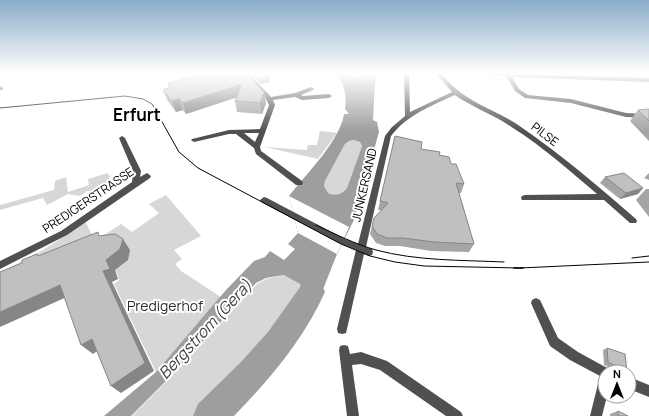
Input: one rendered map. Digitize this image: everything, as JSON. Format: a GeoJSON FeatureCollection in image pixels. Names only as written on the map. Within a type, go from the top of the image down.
{"type":"FeatureCollection","features":[{"type":"Feature","properties":{"kind":"street"},"geometry":{"type":"LineString","coordinates":[[257,147],[272,105],[270,99],[264,92]]}},
{"type":"Feature","properties":{"kind":"street"},"geometry":{"type":"LineString","coordinates":[[406,92],[407,115],[455,92]]}},
{"type":"Feature","properties":{"kind":"street","name":"PILSE"},"geometry":{"type":"LineString","coordinates":[[457,92],[480,108],[517,126],[549,150],[633,221]]}},
{"type":"Feature","properties":{"kind":"street"},"geometry":{"type":"LineString","coordinates":[[520,92],[527,97],[571,101],[626,115],[649,116]]}},
{"type":"Feature","properties":{"kind":"street"},"geometry":{"type":"LineString","coordinates":[[270,99],[298,93],[302,98],[329,96]]}},
{"type":"Feature","properties":{"kind":"street","name":"JUNKERSAND"},"geometry":{"type":"LineString","coordinates":[[342,329],[356,264],[365,234],[388,136],[393,128],[407,115]]}},
{"type":"Feature","properties":{"kind":"street"},"geometry":{"type":"LineString","coordinates":[[194,140],[238,132],[262,131]]}},
{"type":"Feature","properties":{"kind":"street"},"geometry":{"type":"LineString","coordinates":[[238,132],[257,147],[258,152],[299,183]]}},
{"type":"Feature","properties":{"kind":"street"},"geometry":{"type":"LineString","coordinates":[[122,138],[137,171],[136,182]]}},
{"type":"Feature","properties":{"kind":"street","name":"PREDIGERSTRASSE"},"geometry":{"type":"LineString","coordinates":[[0,265],[64,233],[136,182],[147,176]]}},
{"type":"Feature","properties":{"kind":"street"},"geometry":{"type":"LineString","coordinates":[[525,198],[606,197]]}},
{"type":"Feature","properties":{"kind":"street"},"geometry":{"type":"LineString","coordinates":[[264,200],[342,241],[369,252]]}},
{"type":"Feature","properties":{"kind":"street"},"geometry":{"type":"LineString","coordinates":[[536,303],[554,342],[574,356],[597,369]]}},
{"type":"Feature","properties":{"kind":"street"},"geometry":{"type":"LineString","coordinates":[[353,416],[345,355],[361,358],[382,365],[457,416]]}},
{"type":"Feature","properties":{"kind":"street"},"geometry":{"type":"LineString","coordinates":[[637,386],[649,391]]}},
{"type":"Feature","properties":{"kind":"street"},"geometry":{"type":"LineString","coordinates":[[596,416],[599,404]]}},
{"type":"Feature","properties":{"kind":"green space"},"geometry":{"type":"Polygon","coordinates":[[[320,131],[337,133],[318,159],[265,147],[307,150],[308,145],[317,145],[320,131]]]}},
{"type":"Feature","properties":{"kind":"green space"},"geometry":{"type":"Polygon","coordinates":[[[354,140],[360,142],[362,146],[347,188],[338,194],[328,193],[324,186],[325,181],[345,144],[354,140]]]}},
{"type":"Feature","properties":{"kind":"green space"},"geometry":{"type":"Polygon","coordinates":[[[108,173],[109,176],[113,175],[109,177],[109,181],[119,180],[112,183],[108,182],[94,191],[87,191],[80,196],[68,194],[47,205],[43,198],[0,210],[0,205],[54,190],[55,181],[66,177],[68,192],[89,185],[88,179],[108,173]]]}},
{"type":"Feature","properties":{"kind":"green space","name":"Predigerhof"},"geometry":{"type":"Polygon","coordinates":[[[166,195],[201,236],[174,250],[182,259],[175,264],[181,271],[221,297],[156,372],[114,284],[119,280],[114,266],[120,263],[122,265],[126,256],[129,254],[0,272],[44,249],[85,221],[95,241],[121,224],[132,232],[159,213],[149,204],[166,195]]]}},
{"type":"Feature","properties":{"kind":"green space"},"geometry":{"type":"Polygon","coordinates":[[[285,275],[300,284],[302,295],[278,329],[253,359],[197,416],[132,416],[179,369],[257,284],[266,279],[285,275]]]}},
{"type":"Feature","properties":{"kind":"water","name":"Bergstrom (Gera)"},"geometry":{"type":"Polygon","coordinates":[[[345,92],[374,92],[373,120],[377,122],[379,132],[354,220],[337,254],[320,297],[304,322],[290,314],[302,295],[300,284],[284,275],[266,278],[256,283],[179,368],[131,416],[104,416],[156,372],[226,290],[254,261],[265,257],[270,251],[284,260],[295,249],[288,244],[298,233],[289,196],[313,168],[329,146],[336,135],[344,114],[349,114],[345,109],[346,99],[345,92]],[[354,140],[345,144],[325,181],[324,186],[328,193],[338,194],[347,188],[362,146],[360,142],[354,140]]]}},
{"type":"Feature","properties":{"kind":"pier"},"geometry":{"type":"Polygon","coordinates":[[[289,196],[349,227],[337,254],[298,233],[289,196]]]}},
{"type":"Feature","properties":{"kind":"building"},"geometry":{"type":"Polygon","coordinates":[[[165,92],[216,92],[183,103],[179,99],[172,101],[165,92]]]}},
{"type":"Feature","properties":{"kind":"building"},"geometry":{"type":"Polygon","coordinates":[[[239,92],[264,92],[260,103],[235,101],[239,92]]]}},
{"type":"Feature","properties":{"kind":"building"},"geometry":{"type":"Polygon","coordinates":[[[649,109],[649,121],[638,110],[649,109]]]}},
{"type":"Feature","properties":{"kind":"building"},"geometry":{"type":"Polygon","coordinates":[[[395,136],[422,142],[421,149],[440,152],[439,155],[449,157],[451,164],[456,164],[464,184],[456,183],[474,244],[387,238],[377,234],[372,226],[374,218],[388,203],[380,201],[395,136]]]}},
{"type":"Feature","properties":{"kind":"building"},"geometry":{"type":"Polygon","coordinates":[[[624,173],[643,188],[626,193],[605,177],[624,173]]]}},
{"type":"Feature","properties":{"kind":"building"},"geometry":{"type":"Polygon","coordinates":[[[98,232],[99,236],[115,234],[123,239],[120,249],[106,260],[110,269],[103,271],[145,363],[111,386],[92,339],[81,345],[60,285],[0,312],[0,272],[22,263],[22,260],[37,254],[38,256],[98,232]]]}},
{"type":"Feature","properties":{"kind":"building"},"geometry":{"type":"Polygon","coordinates":[[[607,348],[625,354],[626,364],[612,364],[608,362],[607,348]]]}},
{"type":"Feature","properties":{"kind":"building"},"geometry":{"type":"Polygon","coordinates":[[[618,411],[628,416],[618,416],[618,411]]]}},
{"type":"Feature","properties":{"kind":"waterway"},"geometry":{"type":"LineString","coordinates":[[210,416],[266,358],[291,326],[312,292]]}},
{"type":"Feature","properties":{"kind":"tram line"},"geometry":{"type":"LineString","coordinates":[[0,108],[125,96],[143,99],[152,104],[179,152],[198,168],[341,244],[370,256],[395,262],[424,266],[520,268]]}},
{"type":"Feature","properties":{"kind":"tram line"},"geometry":{"type":"LineString","coordinates":[[316,225],[360,245],[392,254],[423,258],[504,262]]}},
{"type":"Feature","properties":{"kind":"tram line"},"geometry":{"type":"LineString","coordinates":[[632,258],[649,256]]}},
{"type":"Feature","properties":{"kind":"tram line"},"geometry":{"type":"LineString","coordinates":[[520,268],[649,262]]}},
{"type":"Feature","properties":{"kind":"tram line"},"geometry":{"type":"LineString","coordinates":[[514,268],[520,268]]}},
{"type":"Feature","properties":{"kind":"district","name":"Erfurt"},"geometry":{"type":"Point","coordinates":[137,114]}}]}
